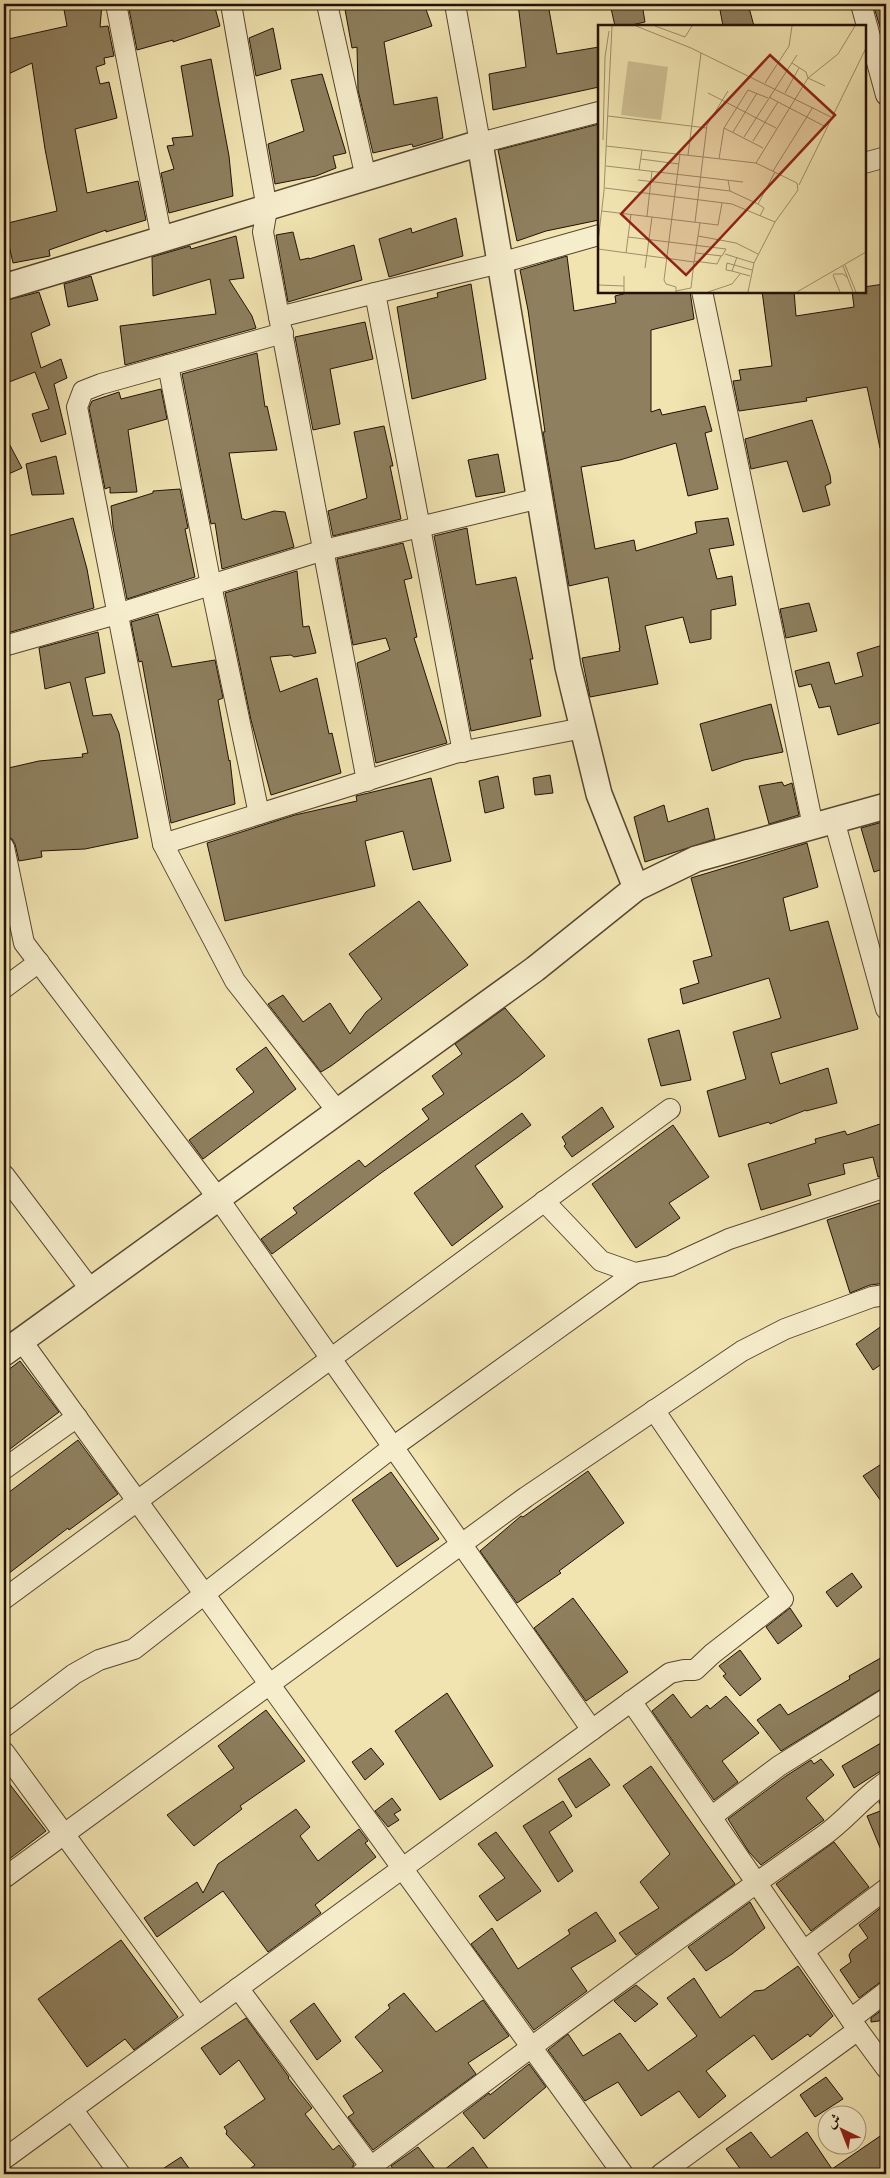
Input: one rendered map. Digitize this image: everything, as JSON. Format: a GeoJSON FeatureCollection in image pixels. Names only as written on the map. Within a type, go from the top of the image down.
{"type":"FeatureCollection","features":[{"type":"Feature","properties":{"kind":"street"},"geometry":{"type":"LineString","coordinates":[[116,4],[162,240]]}},
{"type":"Feature","properties":{"kind":"street"},"geometry":{"type":"LineString","coordinates":[[231,4],[267,209],[263,232],[367,781]]}},
{"type":"Feature","properties":{"kind":"street"},"geometry":{"type":"LineString","coordinates":[[326,4],[366,178]]}},
{"type":"Feature","properties":{"kind":"street"},"geometry":{"type":"LineString","coordinates":[[455,4],[568,667],[598,794],[636,888]]}},
{"type":"Feature","properties":{"kind":"street"},"geometry":{"type":"LineString","coordinates":[[861,4],[868,40],[886,95]]}},
{"type":"Feature","properties":{"kind":"street"},"geometry":{"type":"LineString","coordinates":[[4,287],[480,143],[598,112]]}},
{"type":"Feature","properties":{"kind":"street"},"geometry":{"type":"LineString","coordinates":[[865,162],[886,156]]}},
{"type":"Feature","properties":{"kind":"street"},"geometry":{"type":"LineString","coordinates":[[338,1112],[235,981],[163,844],[77,407],[83,391],[168,365],[375,293],[500,263],[598,235]]}},
{"type":"Feature","properties":{"kind":"street"},"geometry":{"type":"LineString","coordinates":[[702,292],[824,823],[886,1009]]}},
{"type":"Feature","properties":{"kind":"street"},"geometry":{"type":"LineString","coordinates":[[375,293],[463,752]]}},
{"type":"Feature","properties":{"kind":"street"},"geometry":{"type":"LineString","coordinates":[[168,365],[211,585],[259,814]]}},
{"type":"Feature","properties":{"kind":"street"},"geometry":{"type":"LineString","coordinates":[[4,646],[117,614],[324,550],[540,498]]}},
{"type":"Feature","properties":{"kind":"street"},"geometry":{"type":"LineString","coordinates":[[163,844],[463,752],[583,728]]}},
{"type":"Feature","properties":{"kind":"street"},"geometry":{"type":"LineString","coordinates":[[623,2174],[77,1417],[13,1347],[535,969],[636,888],[696,859],[886,806]]}},
{"type":"Feature","properties":{"kind":"street"},"geometry":{"type":"LineString","coordinates":[[4,847],[24,943],[218,1198],[592,1730]]}},
{"type":"Feature","properties":{"kind":"street"},"geometry":{"type":"LineString","coordinates":[[4,988],[39,962]]}},
{"type":"Feature","properties":{"kind":"street"},"geometry":{"type":"LineString","coordinates":[[4,1599],[670,1108]]}},
{"type":"Feature","properties":{"kind":"street"},"geometry":{"type":"LineString","coordinates":[[4,1175],[91,1290]]}},
{"type":"Feature","properties":{"kind":"street"},"geometry":{"type":"LineString","coordinates":[[4,1727],[74,1674],[99,1660],[134,1649],[393,1447],[635,1272],[670,1266],[729,1239],[886,1187]]}},
{"type":"Feature","properties":{"kind":"street"},"geometry":{"type":"LineString","coordinates":[[544,1201],[601,1261],[635,1272]]}},
{"type":"Feature","properties":{"kind":"street"},"geometry":{"type":"LineString","coordinates":[[4,1878],[526,1497],[742,1351],[785,1330],[872,1297],[886,1295]]}},
{"type":"Feature","properties":{"kind":"street"},"geometry":{"type":"LineString","coordinates":[[4,2159],[670,1673],[695,1670],[712,1654],[783,1599],[654,1410]]}},
{"type":"Feature","properties":{"kind":"street"},"geometry":{"type":"LineString","coordinates":[[4,1469],[77,1417]]}},
{"type":"Feature","properties":{"kind":"street"},"geometry":{"type":"LineString","coordinates":[[711,1817],[779,1766],[886,1699]]}},
{"type":"Feature","properties":{"kind":"street"},"geometry":{"type":"LineString","coordinates":[[631,1701],[886,2068]]}},
{"type":"Feature","properties":{"kind":"street"},"geometry":{"type":"LineString","coordinates":[[4,1752],[198,2017]]}},
{"type":"Feature","properties":{"kind":"street"},"geometry":{"type":"LineString","coordinates":[[238,1988],[370,2172],[532,2048],[757,1882],[833,1830],[870,1793],[886,1782]]}},
{"type":"Feature","properties":{"kind":"street"},"geometry":{"type":"LineString","coordinates":[[804,1951],[886,1890]]}},
{"type":"Feature","properties":{"kind":"street"},"geometry":{"type":"LineString","coordinates":[[661,2174],[855,2025],[886,1992]]}},
{"type":"Feature","properties":{"kind":"street"},"geometry":{"type":"LineString","coordinates":[[72,2109],[120,2174]]}},
{"type":"Feature","properties":{"kind":"building"},"geometry":{"type":"Polygon","coordinates":[[[63,4],[102,4],[100,27],[108,26],[114,56],[104,58],[105,64],[96,67],[100,84],[109,82],[117,118],[75,129],[87,193],[138,181],[146,220],[106,232],[106,230],[49,250],[50,256],[13,263],[4,224],[57,211],[45,149],[32,63],[4,76],[4,40],[67,26],[63,4]]]}},
{"type":"Feature","properties":{"kind":"building"},"geometry":{"type":"Polygon","coordinates":[[[128,4],[214,4],[220,26],[173,42],[173,40],[137,50],[128,4]]]}},
{"type":"Feature","properties":{"kind":"building"},"geometry":{"type":"Polygon","coordinates":[[[344,4],[424,4],[432,26],[384,42],[394,105],[437,97],[443,138],[413,147],[412,144],[373,153],[358,90],[357,47],[352,48],[344,4]]]}},
{"type":"Feature","properties":{"kind":"building"},"geometry":{"type":"Polygon","coordinates":[[[518,4],[548,4],[557,54],[598,47],[598,87],[493,110],[489,74],[526,67],[518,4]]]}},
{"type":"Feature","properties":{"kind":"building"},"geometry":{"type":"Polygon","coordinates":[[[610,4],[642,4],[645,22],[632,25],[615,25],[610,4]]]}},
{"type":"Feature","properties":{"kind":"building"},"geometry":{"type":"Polygon","coordinates":[[[748,4],[754,25],[723,25],[720,10],[748,4]]]}},
{"type":"Feature","properties":{"kind":"building"},"geometry":{"type":"Polygon","coordinates":[[[873,4],[886,4],[886,35],[880,27],[873,4]]]}},
{"type":"Feature","properties":{"kind":"building"},"geometry":{"type":"Polygon","coordinates":[[[273,28],[281,69],[256,76],[249,38],[273,28]]]}},
{"type":"Feature","properties":{"kind":"building"},"geometry":{"type":"Polygon","coordinates":[[[211,59],[229,156],[233,196],[169,213],[161,173],[174,169],[167,146],[174,145],[172,138],[193,136],[181,66],[211,59]]]}},
{"type":"Feature","properties":{"kind":"building"},"geometry":{"type":"Polygon","coordinates":[[[322,74],[346,153],[333,156],[336,168],[316,176],[275,184],[268,144],[304,131],[291,80],[322,74]]]}},
{"type":"Feature","properties":{"kind":"building"},"geometry":{"type":"Polygon","coordinates":[[[598,124],[598,220],[546,231],[517,241],[498,150],[598,124]]]}},
{"type":"Feature","properties":{"kind":"building"},"geometry":{"type":"Polygon","coordinates":[[[456,218],[463,256],[389,277],[379,239],[411,228],[412,233],[456,218]]]}},
{"type":"Feature","properties":{"kind":"building"},"geometry":{"type":"Polygon","coordinates":[[[293,232],[300,260],[354,245],[362,280],[288,302],[276,235],[293,232]]]}},
{"type":"Feature","properties":{"kind":"building"},"geometry":{"type":"Polygon","coordinates":[[[236,236],[244,278],[229,280],[252,316],[256,328],[125,365],[120,326],[216,314],[210,279],[153,296],[152,257],[190,246],[191,249],[236,236]]]}},
{"type":"Feature","properties":{"kind":"building"},"geometry":{"type":"Polygon","coordinates":[[[567,256],[574,311],[616,303],[615,296],[631,292],[690,292],[694,319],[651,330],[651,412],[660,409],[662,415],[705,406],[712,431],[705,433],[718,489],[688,496],[676,443],[620,460],[581,467],[595,549],[634,540],[636,551],[697,533],[695,522],[728,518],[734,545],[709,549],[717,579],[732,576],[736,605],[711,610],[711,639],[690,643],[683,617],[645,626],[658,684],[590,697],[582,658],[620,651],[620,648],[608,577],[569,586],[543,432],[545,432],[528,310],[520,270],[567,256]]]}},
{"type":"Feature","properties":{"kind":"building"},"geometry":{"type":"Polygon","coordinates":[[[91,276],[98,300],[68,307],[64,284],[91,276]]]}},
{"type":"Feature","properties":{"kind":"building"},"geometry":{"type":"Polygon","coordinates":[[[471,284],[486,379],[412,399],[397,307],[438,297],[437,293],[471,284]]]}},
{"type":"Feature","properties":{"kind":"building"},"geometry":{"type":"Polygon","coordinates":[[[884,284],[886,297],[886,448],[880,448],[867,387],[806,398],[807,401],[739,411],[733,381],[741,380],[739,370],[772,366],[762,292],[794,292],[796,316],[854,307],[852,292],[865,292],[865,287],[884,284]]]}},
{"type":"Feature","properties":{"kind":"building"},"geometry":{"type":"Polygon","coordinates":[[[39,292],[50,325],[31,333],[41,368],[61,359],[67,378],[54,384],[66,434],[41,442],[32,414],[49,409],[35,372],[4,384],[4,301],[39,292]]]}},
{"type":"Feature","properties":{"kind":"building"},"geometry":{"type":"Polygon","coordinates":[[[365,322],[373,359],[330,369],[340,424],[313,430],[295,337],[365,322]]]}},
{"type":"Feature","properties":{"kind":"building"},"geometry":{"type":"Polygon","coordinates":[[[257,353],[265,407],[267,406],[277,450],[229,453],[242,519],[245,520],[274,511],[285,512],[294,547],[222,569],[215,523],[211,524],[182,374],[257,353]]]}},
{"type":"Feature","properties":{"kind":"building"},"geometry":{"type":"Polygon","coordinates":[[[161,389],[167,419],[128,430],[137,492],[110,493],[110,487],[105,489],[89,408],[92,401],[119,392],[121,399],[161,389]]]}},
{"type":"Feature","properties":{"kind":"building"},"geometry":{"type":"Polygon","coordinates":[[[812,420],[830,475],[831,483],[825,486],[830,505],[803,512],[787,461],[751,469],[745,439],[812,420]]]}},
{"type":"Feature","properties":{"kind":"building"},"geometry":{"type":"Polygon","coordinates":[[[384,426],[393,466],[390,466],[401,519],[333,536],[328,511],[367,498],[354,432],[384,426]]]}},
{"type":"Feature","properties":{"kind":"building"},"geometry":{"type":"Polygon","coordinates":[[[4,434],[22,468],[4,476],[4,434]]]}},
{"type":"Feature","properties":{"kind":"building"},"geometry":{"type":"Polygon","coordinates":[[[498,454],[505,492],[476,497],[468,460],[498,454]]]}},
{"type":"Feature","properties":{"kind":"building"},"geometry":{"type":"Polygon","coordinates":[[[56,456],[64,494],[32,495],[26,464],[56,456]]]}},
{"type":"Feature","properties":{"kind":"building"},"geometry":{"type":"Polygon","coordinates":[[[180,489],[188,528],[185,529],[195,577],[127,599],[113,527],[111,506],[153,493],[153,491],[180,489]]]}},
{"type":"Feature","properties":{"kind":"building"},"geometry":{"type":"Polygon","coordinates":[[[73,518],[87,569],[94,608],[4,634],[4,537],[73,518]]]}},
{"type":"Feature","properties":{"kind":"building"},"geometry":{"type":"Polygon","coordinates":[[[467,528],[476,585],[516,577],[533,659],[530,659],[541,716],[471,731],[434,536],[467,528]]]}},
{"type":"Feature","properties":{"kind":"building"},"geometry":{"type":"Polygon","coordinates":[[[403,543],[412,578],[404,580],[417,637],[414,638],[447,743],[376,763],[357,663],[390,650],[386,638],[353,645],[337,559],[403,543]]]}},
{"type":"Feature","properties":{"kind":"building"},"geometry":{"type":"Polygon","coordinates":[[[297,571],[303,627],[309,626],[316,653],[294,657],[291,655],[270,657],[280,692],[317,678],[329,734],[332,733],[341,773],[271,795],[251,720],[225,593],[297,571]]]}},
{"type":"Feature","properties":{"kind":"building"},"geometry":{"type":"Polygon","coordinates":[[[809,603],[817,631],[786,638],[780,609],[809,603]]]}},
{"type":"Feature","properties":{"kind":"building"},"geometry":{"type":"Polygon","coordinates":[[[158,614],[172,667],[215,660],[223,698],[218,700],[230,760],[235,804],[171,823],[142,661],[139,662],[131,622],[158,614]]]}},
{"type":"Feature","properties":{"kind":"building"},"geometry":{"type":"Polygon","coordinates":[[[98,632],[105,673],[85,678],[93,716],[111,714],[119,733],[138,838],[85,849],[41,851],[42,857],[19,861],[15,844],[12,839],[6,836],[4,826],[4,769],[39,761],[83,757],[82,754],[88,753],[70,682],[45,689],[39,648],[98,632]]]}},
{"type":"Feature","properties":{"kind":"building"},"geometry":{"type":"Polygon","coordinates":[[[886,644],[886,721],[838,735],[830,706],[819,708],[811,684],[799,687],[795,671],[829,662],[835,684],[863,676],[857,653],[886,644]]]}},
{"type":"Feature","properties":{"kind":"building"},"geometry":{"type":"Polygon","coordinates":[[[771,704],[783,752],[744,760],[712,771],[700,724],[771,704]]]}},
{"type":"Feature","properties":{"kind":"building"},"geometry":{"type":"Polygon","coordinates":[[[550,775],[553,793],[535,795],[533,778],[550,775]]]}},
{"type":"Feature","properties":{"kind":"building"},"geometry":{"type":"Polygon","coordinates":[[[498,776],[504,808],[485,813],[479,781],[498,776]]]}},
{"type":"Feature","properties":{"kind":"building"},"geometry":{"type":"Polygon","coordinates":[[[431,778],[451,861],[413,870],[403,831],[365,841],[375,886],[225,921],[207,843],[295,815],[357,801],[356,796],[431,778]]]}},
{"type":"Feature","properties":{"kind":"building"},"geometry":{"type":"Polygon","coordinates":[[[782,782],[784,786],[792,783],[799,815],[769,824],[759,786],[782,782]]]}},
{"type":"Feature","properties":{"kind":"building"},"geometry":{"type":"Polygon","coordinates":[[[664,805],[668,822],[708,808],[715,839],[645,862],[634,817],[664,805]]]}},
{"type":"Feature","properties":{"kind":"building"},"geometry":{"type":"Polygon","coordinates":[[[886,821],[886,868],[874,872],[861,828],[886,821]]]}},
{"type":"Feature","properties":{"kind":"building"},"geometry":{"type":"Polygon","coordinates":[[[807,843],[818,887],[783,898],[790,931],[828,921],[858,1029],[771,1053],[780,1084],[828,1068],[837,1103],[806,1110],[770,1124],[769,1122],[719,1137],[707,1091],[746,1079],[733,1032],[781,1018],[769,978],[683,1004],[680,989],[699,983],[693,961],[712,956],[691,878],[807,843]]]}},
{"type":"Feature","properties":{"kind":"building"},"geometry":{"type":"Polygon","coordinates":[[[419,901],[468,965],[321,1072],[268,1004],[283,995],[303,1022],[330,1003],[350,1034],[366,1012],[382,999],[349,954],[419,901]]]}},
{"type":"Feature","properties":{"kind":"building"},"geometry":{"type":"Polygon","coordinates":[[[505,1008],[545,1056],[381,1173],[272,1254],[261,1239],[297,1213],[293,1208],[359,1160],[365,1167],[429,1119],[422,1109],[444,1094],[432,1076],[462,1054],[455,1044],[505,1008]]]}},
{"type":"Feature","properties":{"kind":"building"},"geometry":{"type":"Polygon","coordinates":[[[679,1030],[691,1080],[661,1086],[648,1039],[679,1030]]]}},
{"type":"Feature","properties":{"kind":"building"},"geometry":{"type":"Polygon","coordinates":[[[266,1047],[296,1089],[203,1159],[189,1140],[254,1092],[236,1069],[266,1047]]]}},
{"type":"Feature","properties":{"kind":"building"},"geometry":{"type":"Polygon","coordinates":[[[602,1107],[614,1127],[572,1157],[564,1146],[566,1144],[562,1137],[602,1107]]]}},
{"type":"Feature","properties":{"kind":"building"},"geometry":{"type":"Polygon","coordinates":[[[522,1113],[531,1125],[475,1166],[503,1207],[452,1246],[414,1193],[522,1113]]]}},
{"type":"Feature","properties":{"kind":"building"},"geometry":{"type":"Polygon","coordinates":[[[886,1122],[886,1175],[878,1177],[873,1157],[843,1164],[845,1174],[808,1184],[811,1195],[761,1210],[748,1164],[816,1143],[815,1139],[845,1131],[847,1135],[886,1122]]]}},
{"type":"Feature","properties":{"kind":"building"},"geometry":{"type":"Polygon","coordinates":[[[673,1125],[709,1177],[669,1203],[680,1218],[636,1248],[592,1184],[673,1125]]]}},
{"type":"Feature","properties":{"kind":"building"},"geometry":{"type":"Polygon","coordinates":[[[886,1201],[886,1283],[870,1285],[850,1293],[827,1220],[886,1201]]]}},
{"type":"Feature","properties":{"kind":"building"},"geometry":{"type":"Polygon","coordinates":[[[886,1323],[886,1361],[873,1370],[856,1344],[886,1323]]]}},
{"type":"Feature","properties":{"kind":"building"},"geometry":{"type":"Polygon","coordinates":[[[20,1361],[59,1412],[10,1449],[4,1441],[4,1373],[20,1361]]]}},
{"type":"Feature","properties":{"kind":"building"},"geometry":{"type":"Polygon","coordinates":[[[78,1440],[118,1494],[69,1530],[68,1528],[4,1577],[4,1496],[78,1440]]]}},
{"type":"Feature","properties":{"kind":"building"},"geometry":{"type":"Polygon","coordinates":[[[886,1461],[886,1508],[863,1476],[886,1461]]]}},
{"type":"Feature","properties":{"kind":"building"},"geometry":{"type":"Polygon","coordinates":[[[588,1471],[624,1523],[559,1571],[561,1573],[517,1603],[480,1551],[521,1516],[523,1517],[588,1471]]]}},
{"type":"Feature","properties":{"kind":"building"},"geometry":{"type":"Polygon","coordinates":[[[391,1472],[439,1539],[397,1567],[352,1500],[391,1472]]]}},
{"type":"Feature","properties":{"kind":"building"},"geometry":{"type":"Polygon","coordinates":[[[852,1573],[862,1587],[837,1607],[826,1592],[852,1573]]]}},
{"type":"Feature","properties":{"kind":"building"},"geometry":{"type":"Polygon","coordinates":[[[573,1598],[628,1672],[586,1701],[534,1628],[573,1598]]]}},
{"type":"Feature","properties":{"kind":"building"},"geometry":{"type":"Polygon","coordinates":[[[790,1608],[802,1626],[778,1644],[766,1627],[790,1608]]]}},
{"type":"Feature","properties":{"kind":"building"},"geometry":{"type":"Polygon","coordinates":[[[740,1650],[761,1679],[740,1696],[723,1676],[726,1674],[719,1666],[740,1650]]]}},
{"type":"Feature","properties":{"kind":"building"},"geometry":{"type":"Polygon","coordinates":[[[886,1655],[886,1686],[781,1751],[757,1720],[780,1704],[788,1715],[850,1679],[849,1676],[886,1655]]]}},
{"type":"Feature","properties":{"kind":"building"},"geometry":{"type":"Polygon","coordinates":[[[447,1693],[493,1766],[440,1800],[395,1731],[447,1693]]]}},
{"type":"Feature","properties":{"kind":"building"},"geometry":{"type":"Polygon","coordinates":[[[673,1694],[691,1718],[707,1705],[710,1709],[726,1696],[759,1733],[722,1761],[738,1782],[714,1800],[652,1711],[673,1694]]]}},
{"type":"Feature","properties":{"kind":"building"},"geometry":{"type":"Polygon","coordinates":[[[266,1710],[305,1761],[240,1806],[242,1809],[194,1846],[167,1815],[234,1768],[218,1746],[266,1710]]]}},
{"type":"Feature","properties":{"kind":"building"},"geometry":{"type":"Polygon","coordinates":[[[886,1740],[886,1770],[879,1772],[854,1788],[842,1766],[886,1740]]]}},
{"type":"Feature","properties":{"kind":"building"},"geometry":{"type":"Polygon","coordinates":[[[371,1748],[384,1764],[365,1780],[352,1762],[371,1748]]]}},
{"type":"Feature","properties":{"kind":"building"},"geometry":{"type":"Polygon","coordinates":[[[590,1758],[610,1785],[576,1808],[558,1779],[590,1758]]]}},
{"type":"Feature","properties":{"kind":"building"},"geometry":{"type":"Polygon","coordinates":[[[821,1759],[834,1775],[806,1798],[824,1820],[761,1865],[749,1852],[728,1819],[786,1776],[811,1760],[814,1764],[821,1759]]]}},
{"type":"Feature","properties":{"kind":"building"},"geometry":{"type":"Polygon","coordinates":[[[651,1766],[735,1884],[636,1955],[619,1933],[659,1908],[640,1882],[670,1854],[623,1786],[651,1766]]]}},
{"type":"Feature","properties":{"kind":"building"},"geometry":{"type":"Polygon","coordinates":[[[4,1777],[46,1831],[4,1863],[4,1777]]]}},
{"type":"Feature","properties":{"kind":"building"},"geometry":{"type":"Polygon","coordinates":[[[886,1796],[886,1862],[867,1816],[883,1810],[879,1802],[886,1796]]]}},
{"type":"Feature","properties":{"kind":"building"},"geometry":{"type":"Polygon","coordinates":[[[392,1798],[401,1810],[394,1814],[399,1820],[388,1827],[375,1811],[392,1798]]]}},
{"type":"Feature","properties":{"kind":"building"},"geometry":{"type":"Polygon","coordinates":[[[563,1801],[572,1816],[549,1832],[573,1871],[558,1882],[523,1826],[563,1801]]]}},
{"type":"Feature","properties":{"kind":"building"},"geometry":{"type":"Polygon","coordinates":[[[296,1809],[310,1827],[300,1836],[318,1861],[359,1829],[368,1841],[365,1843],[376,1857],[315,1905],[321,1913],[268,1952],[223,1891],[157,1937],[144,1918],[197,1882],[203,1893],[218,1864],[296,1809]]]}},
{"type":"Feature","properties":{"kind":"building"},"geometry":{"type":"Polygon","coordinates":[[[496,1832],[541,1891],[497,1921],[479,1896],[505,1878],[478,1844],[496,1832]]]}},
{"type":"Feature","properties":{"kind":"building"},"geometry":{"type":"Polygon","coordinates":[[[834,1842],[869,1887],[811,1931],[776,1884],[834,1842]]]}},
{"type":"Feature","properties":{"kind":"building"},"geometry":{"type":"Polygon","coordinates":[[[750,1902],[765,1928],[732,1954],[706,1971],[688,1947],[750,1902]]]}},
{"type":"Feature","properties":{"kind":"building"},"geometry":{"type":"Polygon","coordinates":[[[883,1906],[886,1912],[886,1980],[859,1998],[840,1970],[851,1962],[849,1955],[852,1950],[868,1938],[859,1925],[883,1906]]]}},
{"type":"Feature","properties":{"kind":"building"},"geometry":{"type":"Polygon","coordinates":[[[596,1912],[616,1941],[571,1968],[587,1991],[534,2030],[471,1944],[492,1928],[518,1969],[570,1934],[568,1930],[596,1912]]]}},
{"type":"Feature","properties":{"kind":"building"},"geometry":{"type":"Polygon","coordinates":[[[121,1940],[178,2017],[134,2050],[125,2039],[87,2067],[38,1999],[121,1940]]]}},
{"type":"Feature","properties":{"kind":"building"},"geometry":{"type":"Polygon","coordinates":[[[798,1966],[833,2016],[810,2037],[808,2034],[772,2060],[754,2035],[706,2071],[726,2096],[699,2118],[679,2091],[641,2116],[618,2082],[585,2101],[548,2050],[568,2034],[583,2056],[620,2033],[648,2071],[697,2036],[667,1998],[694,1978],[720,2018],[755,1991],[764,1990],[798,1966]]]}},
{"type":"Feature","properties":{"kind":"building"},"geometry":{"type":"Polygon","coordinates":[[[636,1985],[658,2004],[635,2022],[614,2001],[636,1985]]]}},
{"type":"Feature","properties":{"kind":"building"},"geometry":{"type":"Polygon","coordinates":[[[404,1993],[436,2032],[483,2000],[509,2036],[468,2063],[476,2074],[373,2150],[348,2117],[354,2113],[343,2096],[383,2071],[355,2037],[390,2008],[388,2005],[404,1993]]]}},
{"type":"Feature","properties":{"kind":"building"},"geometry":{"type":"Polygon","coordinates":[[[314,2003],[341,2041],[317,2060],[290,2021],[314,2003]]]}},
{"type":"Feature","properties":{"kind":"building"},"geometry":{"type":"Polygon","coordinates":[[[886,2007],[886,2020],[871,2022],[871,2018],[886,2007]]]}},
{"type":"Feature","properties":{"kind":"building"},"geometry":{"type":"Polygon","coordinates":[[[246,2018],[288,2078],[312,2108],[305,2114],[333,2150],[339,2145],[354,2164],[349,2174],[243,2174],[255,2165],[226,2134],[227,2131],[224,2127],[265,2099],[239,2060],[220,2075],[201,2048],[246,2018]]]}},
{"type":"Feature","properties":{"kind":"building"},"geometry":{"type":"Polygon","coordinates":[[[529,2064],[546,2087],[484,2139],[463,2113],[489,2093],[490,2095],[529,2064]]]}},
{"type":"Feature","properties":{"kind":"building"},"geometry":{"type":"Polygon","coordinates":[[[826,2077],[843,2099],[832,2106],[818,2106],[818,2115],[815,2117],[800,2095],[826,2077]]]}},
{"type":"Feature","properties":{"kind":"building"},"geometry":{"type":"Polygon","coordinates":[[[751,2132],[771,2158],[807,2132],[818,2148],[818,2156],[823,2156],[832,2169],[851,2156],[868,2156],[868,2144],[886,2132],[886,2174],[744,2174],[726,2149],[751,2132]]]}},
{"type":"Feature","properties":{"kind":"building"},"geometry":{"type":"Polygon","coordinates":[[[418,2147],[439,2174],[397,2174],[391,2166],[418,2147]]]}},
{"type":"Feature","properties":{"kind":"building"},"geometry":{"type":"Polygon","coordinates":[[[473,2147],[492,2174],[439,2174],[473,2147]]]}},
{"type":"Feature","properties":{"kind":"building"},"geometry":{"type":"Polygon","coordinates":[[[181,2157],[193,2174],[155,2174],[181,2157]]]}}]}
